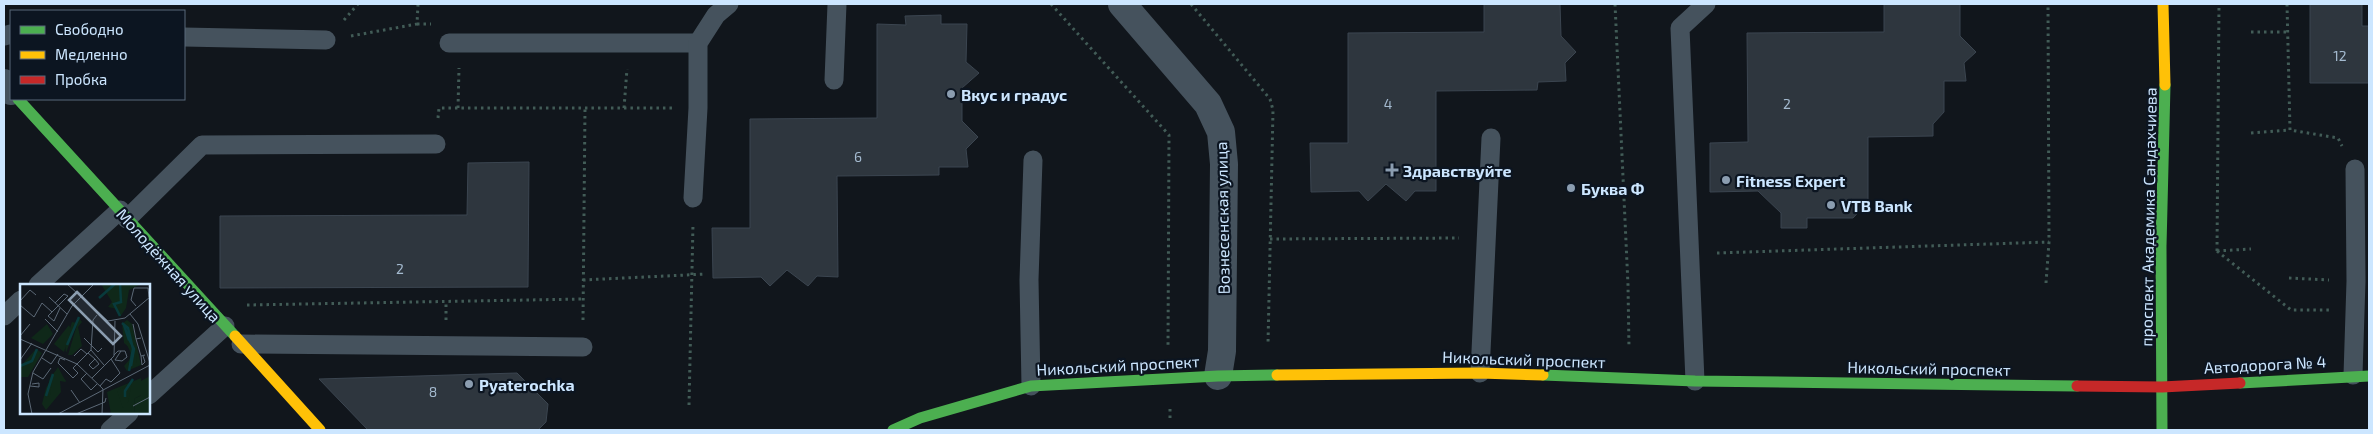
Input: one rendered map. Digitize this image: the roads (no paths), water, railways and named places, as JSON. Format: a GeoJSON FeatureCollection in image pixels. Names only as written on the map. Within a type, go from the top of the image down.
{"type":"FeatureCollection","features":[{"type":"Feature","properties":{"kind":"main road","name":"проспект Академика Сандахчиева"},"geometry":{"type":"LineString","coordinates":[[2162,430],[2161,246],[2166,66],[2163,4]]}},
{"type":"Feature","properties":{"kind":"main road","name":"Молодёжная улица"},"geometry":{"type":"LineString","coordinates":[[19,100],[320,430]]}},
{"type":"Feature","properties":{"kind":"main road","name":"Никольский проспект"},"geometry":{"type":"LineString","coordinates":[[893,430],[920,418],[1031,386],[1218,376],[1480,372],[1695,381],[2162,386]]}},
{"type":"Feature","properties":{"kind":"main road","name":"Автодорога № 4"},"geometry":{"type":"LineString","coordinates":[[2162,386],[2361,375]]}},
{"type":"Feature","properties":{"kind":"street","name":"Вознесенская улица"},"geometry":{"type":"LineString","coordinates":[[1122,4],[1208,104],[1221,132],[1224,164],[1222,351],[1218,376]]}},
{"type":"Feature","properties":{"kind":"lane"},"geometry":{"type":"LineString","coordinates":[[693,198],[698,108],[698,43],[716,15],[729,4]]}},
{"type":"Feature","properties":{"kind":"lane"},"geometry":{"type":"LineString","coordinates":[[834,80],[837,4]]}},
{"type":"Feature","properties":{"kind":"lane"},"geometry":{"type":"LineString","coordinates":[[1695,381],[1680,28],[1706,4]]}},
{"type":"Feature","properties":{"kind":"lane"},"geometry":{"type":"LineString","coordinates":[[185,37],[326,40]]}},
{"type":"Feature","properties":{"kind":"lane"},"geometry":{"type":"LineString","coordinates":[[450,43],[698,43]]}},
{"type":"Feature","properties":{"kind":"lane"},"geometry":{"type":"LineString","coordinates":[[1480,372],[1491,138]]}},
{"type":"Feature","properties":{"kind":"lane"},"geometry":{"type":"LineString","coordinates":[[39,284],[124,214],[202,145],[436,144]]}},
{"type":"Feature","properties":{"kind":"lane"},"geometry":{"type":"LineString","coordinates":[[1031,386],[1029,280],[1033,160]]}},
{"type":"Feature","properties":{"kind":"lane"},"geometry":{"type":"LineString","coordinates":[[2355,169],[2356,280],[2361,375]]}},
{"type":"Feature","properties":{"kind":"lane"},"geometry":{"type":"LineString","coordinates":[[4,316],[20,301]]}},
{"type":"Feature","properties":{"kind":"lane"},"geometry":{"type":"LineString","coordinates":[[150,394],[225,326]]}},
{"type":"Feature","properties":{"kind":"lane"},"geometry":{"type":"LineString","coordinates":[[241,344],[583,346]]}},
{"type":"Feature","properties":{"kind":"lane"},"geometry":{"type":"LineString","coordinates":[[110,430],[128,414]]}},
{"type":"Feature","properties":{"kind":"place","name":"Вкус и градус"},"geometry":{"type":"Point","coordinates":[951,94]}},
{"type":"Feature","properties":{"kind":"place","name":"Здравствуйте"},"geometry":{"type":"Point","coordinates":[1392,170]}},
{"type":"Feature","properties":{"kind":"place","name":"Fitness Expert"},"geometry":{"type":"Point","coordinates":[1726,180]}},
{"type":"Feature","properties":{"kind":"place","name":"Буква Ф"},"geometry":{"type":"Point","coordinates":[1571,188]}},
{"type":"Feature","properties":{"kind":"place","name":"VTB Bank"},"geometry":{"type":"Point","coordinates":[1831,205]}},
{"type":"Feature","properties":{"kind":"place","name":"Pyaterochka"},"geometry":{"type":"Point","coordinates":[469,384]}}]}
